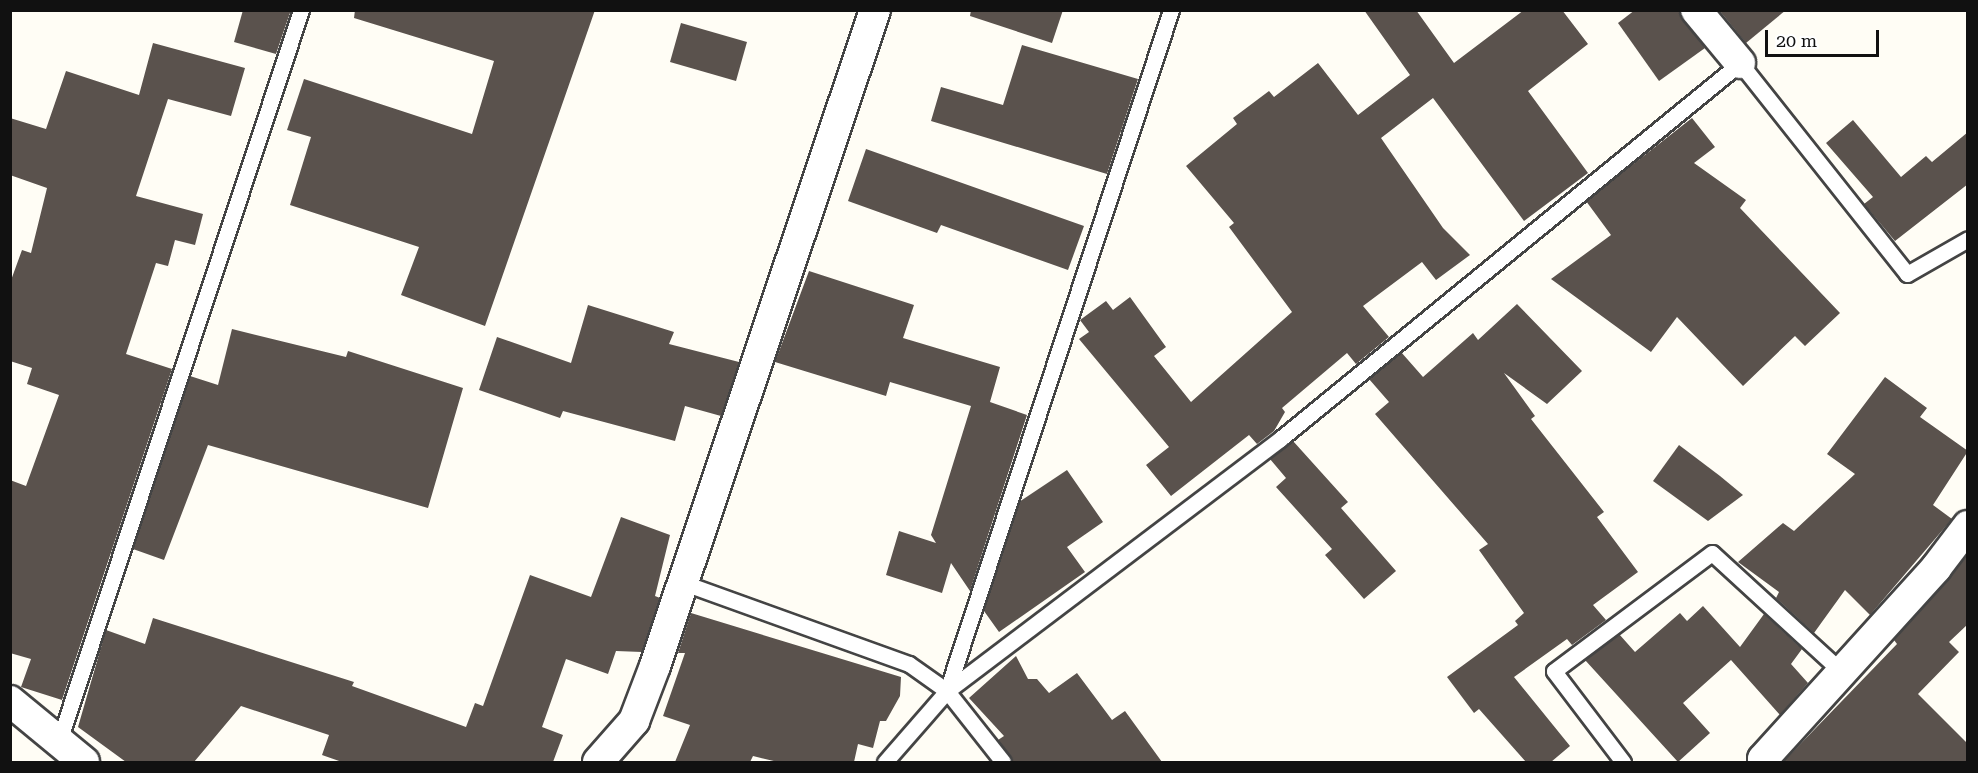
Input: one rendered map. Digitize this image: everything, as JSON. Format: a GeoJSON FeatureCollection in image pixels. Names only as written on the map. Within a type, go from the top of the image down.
{"type":"FeatureCollection","features":[{"type":"Feature","properties":{"kind":"street"},"geometry":{"type":"LineString","coordinates":[[598,762],[634,721],[684,583],[875,10]]}},
{"type":"Feature","properties":{"kind":"street"},"geometry":{"type":"LineString","coordinates":[[1696,10],[1740,63]]}},
{"type":"Feature","properties":{"kind":"street"},"geometry":{"type":"LineString","coordinates":[[1763,761],[1968,526]]}},
{"type":"Feature","properties":{"kind":"street"},"geometry":{"type":"LineString","coordinates":[[10,701],[84,762]]}},
{"type":"Feature","properties":{"kind":"lane"},"geometry":{"type":"LineString","coordinates":[[59,741],[301,10]]}},
{"type":"Feature","properties":{"kind":"lane"},"geometry":{"type":"LineString","coordinates":[[948,691],[1171,10]]}},
{"type":"Feature","properties":{"kind":"lane"},"geometry":{"type":"LineString","coordinates":[[885,762],[948,691],[1280,439],[1740,63],[1907,274],[1968,239]]}},
{"type":"Feature","properties":{"kind":"lane"},"geometry":{"type":"LineString","coordinates":[[1623,762],[1554,671],[1712,553],[1842,672]]}},
{"type":"Feature","properties":{"kind":"lane"},"geometry":{"type":"LineString","coordinates":[[684,583],[876,650],[948,691],[1003,762]]}},
{"type":"Feature","properties":{"kind":"building"},"geometry":{"type":"Polygon","coordinates":[[[243,10],[291,10],[276,54],[234,42],[243,10]]]}},
{"type":"Feature","properties":{"kind":"building"},"geometry":{"type":"Polygon","coordinates":[[[355,10],[595,10],[485,326],[401,295],[419,247],[290,205],[311,137],[287,130],[304,79],[472,134],[494,61],[354,18],[355,10]]]}},
{"type":"Feature","properties":{"kind":"building"},"geometry":{"type":"Polygon","coordinates":[[[971,10],[1063,10],[1052,43],[970,16],[971,10]]]}},
{"type":"Feature","properties":{"kind":"building"},"geometry":{"type":"Polygon","coordinates":[[[1364,10],[1416,10],[1454,63],[1524,10],[1562,10],[1588,44],[1528,91],[1588,173],[1524,221],[1433,98],[1381,138],[1443,228],[1470,255],[1436,280],[1422,262],[1363,306],[1389,337],[1356,364],[1347,353],[1282,408],[1285,412],[1274,431],[1257,444],[1249,435],[1171,496],[1146,465],[1169,447],[1079,339],[1089,332],[1080,320],[1106,301],[1113,310],[1130,297],[1166,347],[1154,356],[1191,402],[1292,312],[1229,227],[1234,223],[1186,166],[1237,124],[1233,118],[1269,91],[1274,97],[1318,63],[1358,115],[1410,75],[1364,10]]]}},
{"type":"Feature","properties":{"kind":"building"},"geometry":{"type":"Polygon","coordinates":[[[1635,10],[1679,10],[1705,48],[1659,81],[1618,23],[1635,10]]]}},
{"type":"Feature","properties":{"kind":"building"},"geometry":{"type":"Polygon","coordinates":[[[1719,10],[1786,10],[1746,43],[1719,10]]]}},
{"type":"Feature","properties":{"kind":"building"},"geometry":{"type":"Polygon","coordinates":[[[681,23],[747,42],[736,81],[670,62],[681,23]]]}},
{"type":"Feature","properties":{"kind":"building"},"geometry":{"type":"Polygon","coordinates":[[[153,43],[245,68],[231,116],[168,99],[136,196],[203,214],[195,245],[175,240],[168,266],[156,263],[126,354],[172,369],[62,700],[21,687],[31,659],[10,653],[10,480],[26,486],[59,395],[27,384],[32,368],[10,361],[10,283],[22,250],[31,253],[47,188],[10,175],[10,118],[46,129],[66,71],[139,95],[153,43]]]}},
{"type":"Feature","properties":{"kind":"building"},"geometry":{"type":"Polygon","coordinates":[[[1022,45],[1138,79],[1107,174],[931,121],[941,87],[1003,105],[1022,45]]]}},
{"type":"Feature","properties":{"kind":"building"},"geometry":{"type":"Polygon","coordinates":[[[1692,118],[1715,147],[1694,163],[1746,200],[1740,208],[1840,313],[1805,346],[1795,336],[1743,386],[1677,317],[1651,352],[1551,279],[1611,235],[1586,201],[1692,118]]]}},
{"type":"Feature","properties":{"kind":"building"},"geometry":{"type":"Polygon","coordinates":[[[1853,120],[1901,177],[1926,156],[1932,162],[1968,132],[1968,184],[1895,241],[1864,204],[1873,197],[1826,143],[1853,120]]]}},
{"type":"Feature","properties":{"kind":"building"},"geometry":{"type":"Polygon","coordinates":[[[866,149],[1084,226],[1068,270],[941,225],[937,233],[848,201],[866,149]]]}},
{"type":"Feature","properties":{"kind":"building"},"geometry":{"type":"Polygon","coordinates":[[[809,271],[914,305],[903,338],[1000,367],[990,402],[1027,415],[970,591],[951,563],[942,593],[886,575],[899,531],[936,543],[931,535],[971,406],[890,382],[886,396],[775,362],[809,271]]]}},
{"type":"Feature","properties":{"kind":"building"},"geometry":{"type":"Polygon","coordinates":[[[1517,304],[1582,371],[1547,404],[1504,373],[1535,416],[1531,419],[1604,512],[1597,517],[1638,572],[1593,605],[1606,620],[1572,645],[1567,639],[1514,677],[1570,746],[1551,762],[1526,762],[1479,709],[1474,713],[1447,677],[1518,625],[1515,621],[1524,613],[1479,550],[1488,544],[1375,414],[1389,402],[1369,379],[1401,352],[1423,377],[1473,333],[1478,340],[1517,304]]]}},
{"type":"Feature","properties":{"kind":"building"},"geometry":{"type":"Polygon","coordinates":[[[588,305],[674,332],[669,344],[739,362],[721,416],[685,406],[675,441],[563,411],[560,418],[479,390],[497,337],[571,363],[588,305]]]}},
{"type":"Feature","properties":{"kind":"building"},"geometry":{"type":"Polygon","coordinates":[[[232,329],[346,357],[348,351],[463,388],[428,508],[208,445],[164,560],[133,549],[190,376],[218,385],[232,329]]]}},
{"type":"Feature","properties":{"kind":"building"},"geometry":{"type":"Polygon","coordinates":[[[1885,377],[1927,408],[1920,417],[1968,451],[1933,505],[1952,519],[1870,615],[1845,590],[1814,633],[1776,598],[1779,592],[1738,562],[1783,523],[1794,531],[1855,474],[1827,454],[1885,377]]]}},
{"type":"Feature","properties":{"kind":"building"},"geometry":{"type":"Polygon","coordinates":[[[1293,441],[1348,502],[1341,508],[1396,571],[1364,599],[1325,555],[1332,549],[1276,487],[1286,478],[1270,459],[1293,441]]]}},
{"type":"Feature","properties":{"kind":"building"},"geometry":{"type":"Polygon","coordinates":[[[1679,445],[1743,495],[1708,521],[1653,481],[1679,445]]]}},
{"type":"Feature","properties":{"kind":"building"},"geometry":{"type":"Polygon","coordinates":[[[1067,470],[1103,522],[1067,547],[1085,572],[999,632],[984,611],[1019,502],[1067,470]]]}},
{"type":"Feature","properties":{"kind":"building"},"geometry":{"type":"Polygon","coordinates":[[[621,517],[670,535],[655,596],[660,598],[642,652],[616,651],[608,674],[566,659],[542,727],[563,735],[553,762],[342,762],[322,755],[329,735],[241,706],[194,762],[126,762],[78,727],[106,630],[145,644],[153,618],[354,682],[352,686],[466,727],[475,703],[483,706],[530,575],[591,597],[621,517]]]}},
{"type":"Feature","properties":{"kind":"building"},"geometry":{"type":"Polygon","coordinates":[[[1968,555],[1968,624],[1949,642],[1959,652],[1918,694],[1968,744],[1968,762],[1783,762],[1897,644],[1894,640],[1968,555]]]}},
{"type":"Feature","properties":{"kind":"building"},"geometry":{"type":"Polygon","coordinates":[[[1703,606],[1740,647],[1764,614],[1802,649],[1791,664],[1808,683],[1780,715],[1731,660],[1683,703],[1710,733],[1678,762],[1585,660],[1619,634],[1635,652],[1680,613],[1687,621],[1703,606]]]}},
{"type":"Feature","properties":{"kind":"building"},"geometry":{"type":"Polygon","coordinates":[[[691,613],[901,677],[900,696],[886,721],[880,721],[873,748],[858,744],[854,762],[778,762],[753,756],[750,762],[675,762],[690,725],[663,716],[685,653],[678,653],[691,613]]]}},
{"type":"Feature","properties":{"kind":"building"},"geometry":{"type":"Polygon","coordinates":[[[1016,656],[1028,679],[1037,679],[1049,693],[1077,673],[1112,720],[1125,711],[1162,762],[1012,762],[998,740],[1004,736],[969,698],[1016,656]]]}}]}
